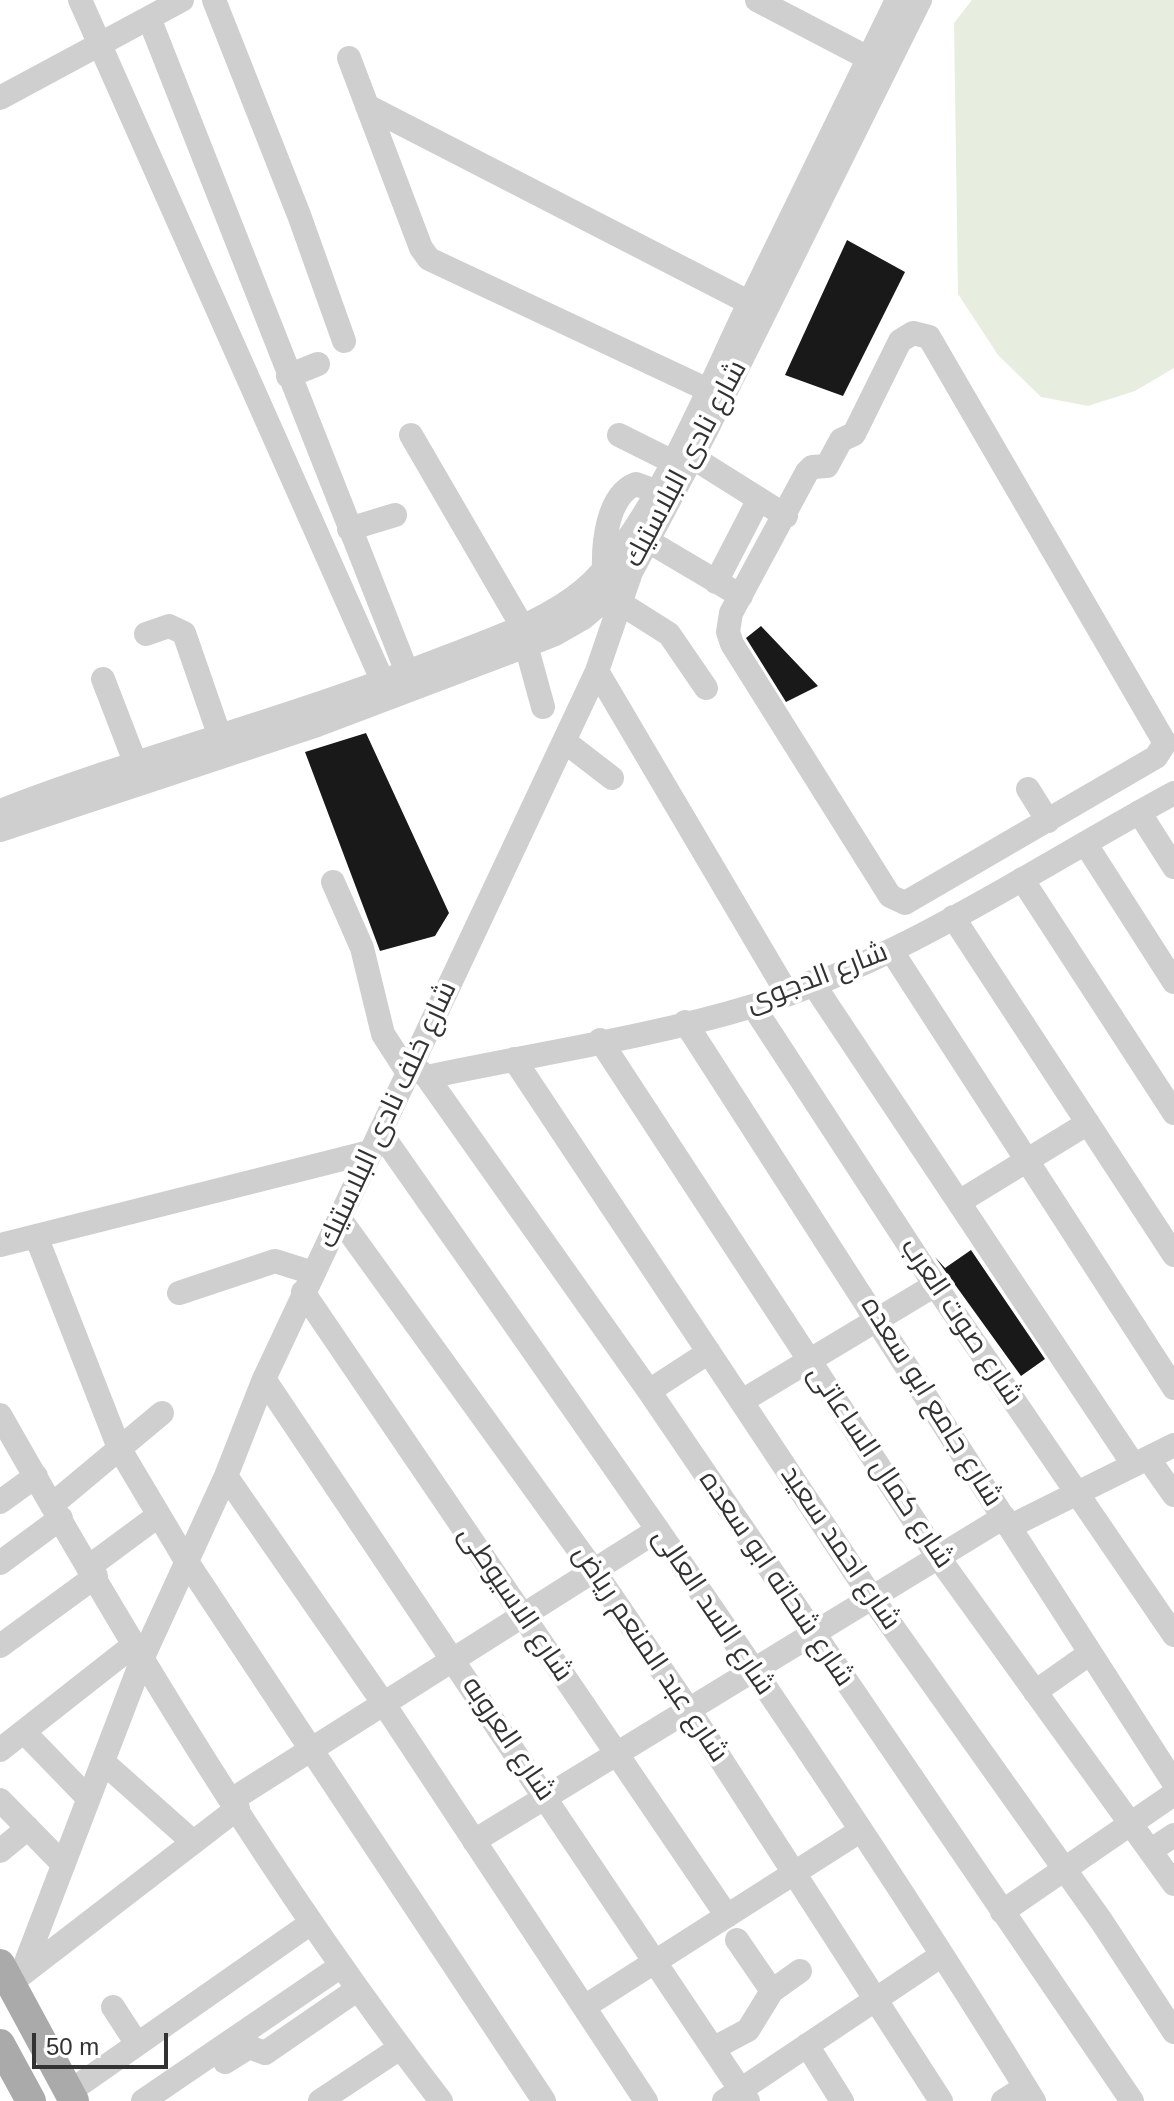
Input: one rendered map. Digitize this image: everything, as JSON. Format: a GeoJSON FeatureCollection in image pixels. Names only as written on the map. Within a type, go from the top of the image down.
{"type":"FeatureCollection","features":[{"type":"Feature","properties":{"kind":"main road"},"geometry":{"type":"LineString","coordinates":[[10,1974],[71,2096]]}},
{"type":"Feature","properties":{"kind":"main road"},"geometry":{"type":"LineString","coordinates":[[0,2044],[31,2101]]}},
{"type":"Feature","properties":{"kind":"street"},"geometry":{"type":"LineString","coordinates":[[80,0],[383,682]]}},
{"type":"Feature","properties":{"kind":"street"},"geometry":{"type":"LineString","coordinates":[[0,98],[182,0]]}},
{"type":"Feature","properties":{"kind":"street"},"geometry":{"type":"LineString","coordinates":[[214,0],[299,215],[344,341]]}},
{"type":"Feature","properties":{"kind":"street"},"geometry":{"type":"LineString","coordinates":[[757,0],[868,58]]}},
{"type":"Feature","properties":{"kind":"street","name":"شارع نادى البلاستيك"},"geometry":{"type":"LineString","coordinates":[[0,811],[135,762],[220,737],[407,672],[583,618],[631,572],[648,541],[708,390],[897,0]]}},
{"type":"Feature","properties":{"kind":"street","name":"شارع نادى البلاستيك"},"geometry":{"type":"LineString","coordinates":[[0,830],[317,725],[524,636],[573,598],[604,570],[637,526],[655,491],[682,459],[920,0]]}},
{"type":"Feature","properties":{"kind":"street"},"geometry":{"type":"LineString","coordinates":[[149,18],[407,672]]}},
{"type":"Feature","properties":{"kind":"street"},"geometry":{"type":"LineString","coordinates":[[349,58],[421,248],[429,259],[708,390]]}},
{"type":"Feature","properties":{"kind":"street"},"geometry":{"type":"LineString","coordinates":[[367,106],[750,303]]}},
{"type":"Feature","properties":{"kind":"street"},"geometry":{"type":"LineString","coordinates":[[919,333],[929,337],[1165,743],[1160,755],[909,902],[893,899],[732,644],[729,619],[741,596],[809,469],[827,466],[841,440],[854,434],[903,337],[919,333]]}},
{"type":"Feature","properties":{"kind":"street"},"geometry":{"type":"LineString","coordinates":[[288,376],[318,364]]}},
{"type":"Feature","properties":{"kind":"street"},"geometry":{"type":"LineString","coordinates":[[411,435],[524,636],[543,707]]}},
{"type":"Feature","properties":{"kind":"street"},"geometry":{"type":"LineString","coordinates":[[619,435],[682,459],[786,516]]}},
{"type":"Feature","properties":{"kind":"street"},"geometry":{"type":"LineString","coordinates":[[716,582],[759,499]]}},
{"type":"Feature","properties":{"kind":"street"},"geometry":{"type":"LineString","coordinates":[[349,529],[395,515]]}},
{"type":"Feature","properties":{"kind":"street"},"geometry":{"type":"LineString","coordinates":[[648,541],[741,596]]}},
{"type":"Feature","properties":{"kind":"street","name":"شارع خلف نادى البلاستيك"},"geometry":{"type":"LineString","coordinates":[[10,1974],[63,1864],[103,1762],[139,1651],[226,1476],[264,1379],[308,1282],[375,1142],[416,1072],[597,671],[631,572]]}},
{"type":"Feature","properties":{"kind":"street"},"geometry":{"type":"LineString","coordinates":[[620,603],[669,634],[706,688]]}},
{"type":"Feature","properties":{"kind":"street"},"geometry":{"type":"LineString","coordinates":[[146,634],[169,626],[184,633],[220,737]]}},
{"type":"Feature","properties":{"kind":"street"},"geometry":{"type":"LineString","coordinates":[[597,671],[787,993]]}},
{"type":"Feature","properties":{"kind":"street"},"geometry":{"type":"LineString","coordinates":[[103,679],[135,762]]}},
{"type":"Feature","properties":{"kind":"street"},"geometry":{"type":"LineString","coordinates":[[564,741],[612,778]]}},
{"type":"Feature","properties":{"kind":"street"},"geometry":{"type":"LineString","coordinates":[[1028,789],[1048,821]]}},
{"type":"Feature","properties":{"kind":"street","name":"شارع الدجوى"},"geometry":{"type":"LineString","coordinates":[[416,1072],[514,1059],[753,1006],[891,950],[1174,793]]}},
{"type":"Feature","properties":{"kind":"street"},"geometry":{"type":"LineString","coordinates":[[1139,812],[1174,867]]}},
{"type":"Feature","properties":{"kind":"street"},"geometry":{"type":"LineString","coordinates":[[1085,843],[1174,982]]}},
{"type":"Feature","properties":{"kind":"street"},"geometry":{"type":"LineString","coordinates":[[1022,879],[1174,1113]]}},
{"type":"Feature","properties":{"kind":"street","name":"شارع شحاته ابو سعده"},"geometry":{"type":"LineString","coordinates":[[333,882],[362,948],[383,1034],[416,1072],[649,1391],[1132,2101]]}},
{"type":"Feature","properties":{"kind":"street"},"geometry":{"type":"LineString","coordinates":[[953,917],[1174,1255]]}},
{"type":"Feature","properties":{"kind":"street"},"geometry":{"type":"LineString","coordinates":[[891,950],[1025,1162],[1174,1388]]}},
{"type":"Feature","properties":{"kind":"street"},"geometry":{"type":"LineString","coordinates":[[812,982],[959,1202],[1140,1461],[1174,1495]]}},
{"type":"Feature","properties":{"kind":"street","name":"شارع صوت العرب"},"geometry":{"type":"LineString","coordinates":[[753,1006],[935,1285],[1174,1635]]}},
{"type":"Feature","properties":{"kind":"street","name":"شارع جامع ابو سعده"},"geometry":{"type":"LineString","coordinates":[[685,1022],[1174,1783]]}},
{"type":"Feature","properties":{"kind":"street","name":"شارع كمال الساعاتى"},"geometry":{"type":"LineString","coordinates":[[600,1040],[938,1557],[1174,1884]]}},
{"type":"Feature","properties":{"kind":"street","name":"شارع احمد سعيد"},"geometry":{"type":"LineString","coordinates":[[514,1059],[872,1598],[1063,1867],[1174,2032]]}},
{"type":"Feature","properties":{"kind":"street"},"geometry":{"type":"LineString","coordinates":[[959,1202],[1088,1123]]}},
{"type":"Feature","properties":{"kind":"street"},"geometry":{"type":"LineString","coordinates":[[0,1245],[375,1142]]}},
{"type":"Feature","properties":{"kind":"street","name":"شارع السد العالى"},"geometry":{"type":"LineString","coordinates":[[375,1142],[658,1530],[942,1955],[1029,2094]]}},
{"type":"Feature","properties":{"kind":"street","name":"شارع عبد المنعم رياض"},"geometry":{"type":"LineString","coordinates":[[340,1219],[594,1571],[689,1710],[941,2101]]}},
{"type":"Feature","properties":{"kind":"street"},"geometry":{"type":"LineString","coordinates":[[36,1236],[119,1448],[185,1559],[314,1749],[544,2101]]}},
{"type":"Feature","properties":{"kind":"street"},"geometry":{"type":"LineString","coordinates":[[179,1293],[269,1262],[280,1262],[308,1282]]}},
{"type":"Feature","properties":{"kind":"street","name":"شارع الاسيوطى"},"geometry":{"type":"LineString","coordinates":[[308,1282],[523,1616],[727,1916]]}},
{"type":"Feature","properties":{"kind":"street"},"geometry":{"type":"LineString","coordinates":[[742,1401],[935,1285]]}},
{"type":"Feature","properties":{"kind":"street"},"geometry":{"type":"LineString","coordinates":[[649,1391],[709,1352]]}},
{"type":"Feature","properties":{"kind":"street","name":"شارع العروبه"},"geometry":{"type":"LineString","coordinates":[[264,1379],[714,2048],[738,2097]]}},
{"type":"Feature","properties":{"kind":"street"},"geometry":{"type":"LineString","coordinates":[[0,1563],[119,1448],[162,1413]]}},
{"type":"Feature","properties":{"kind":"street"},"geometry":{"type":"LineString","coordinates":[[3,1428],[36,1476],[139,1651],[311,1923],[441,2101]]}},
{"type":"Feature","properties":{"kind":"street"},"geometry":{"type":"LineString","coordinates":[[474,1841],[938,1557],[1006,1522],[1174,1445]]}},
{"type":"Feature","properties":{"kind":"street"},"geometry":{"type":"LineString","coordinates":[[0,1502],[36,1476]]}},
{"type":"Feature","properties":{"kind":"street"},"geometry":{"type":"LineString","coordinates":[[226,1476],[384,1704],[646,2101]]}},
{"type":"Feature","properties":{"kind":"street"},"geometry":{"type":"LineString","coordinates":[[0,1646],[159,1515]]}},
{"type":"Feature","properties":{"kind":"street"},"geometry":{"type":"LineString","coordinates":[[10,1974],[193,1842],[235,1804],[314,1749],[658,1530]]}},
{"type":"Feature","properties":{"kind":"street"},"geometry":{"type":"LineString","coordinates":[[0,1750],[139,1651]]}},
{"type":"Feature","properties":{"kind":"street"},"geometry":{"type":"LineString","coordinates":[[1035,1692],[1089,1654]]}},
{"type":"Feature","properties":{"kind":"street"},"geometry":{"type":"LineString","coordinates":[[24,1732],[88,1798]]}},
{"type":"Feature","properties":{"kind":"street"},"geometry":{"type":"LineString","coordinates":[[103,1762],[193,1842]]}},
{"type":"Feature","properties":{"kind":"street"},"geometry":{"type":"LineString","coordinates":[[1002,1912],[1063,1867],[1174,1794]]}},
{"type":"Feature","properties":{"kind":"street"},"geometry":{"type":"LineString","coordinates":[[0,1800],[63,1864]]}},
{"type":"Feature","properties":{"kind":"street"},"geometry":{"type":"LineString","coordinates":[[0,1851],[28,1828]]}},
{"type":"Feature","properties":{"kind":"street"},"geometry":{"type":"LineString","coordinates":[[584,2007],[860,1831]]}},
{"type":"Feature","properties":{"kind":"street"},"geometry":{"type":"LineString","coordinates":[[1150,1851],[1174,1835]]}},
{"type":"Feature","properties":{"kind":"street"},"geometry":{"type":"LineString","coordinates":[[71,2096],[137,2044],[311,1923]]}},
{"type":"Feature","properties":{"kind":"street"},"geometry":{"type":"LineString","coordinates":[[737,1940],[772,1991]]}},
{"type":"Feature","properties":{"kind":"street"},"geometry":{"type":"LineString","coordinates":[[738,2097],[807,2045],[942,1955]]}},
{"type":"Feature","properties":{"kind":"street"},"geometry":{"type":"LineString","coordinates":[[143,2101],[341,1966]]}},
{"type":"Feature","properties":{"kind":"street"},"geometry":{"type":"LineString","coordinates":[[714,2048],[748,2030],[772,1991],[800,1971]]}},
{"type":"Feature","properties":{"kind":"street"},"geometry":{"type":"LineString","coordinates":[[184,2091],[249,2047],[265,2053],[358,1989]]}},
{"type":"Feature","properties":{"kind":"street"},"geometry":{"type":"LineString","coordinates":[[113,2007],[137,2044]]}},
{"type":"Feature","properties":{"kind":"street"},"geometry":{"type":"LineString","coordinates":[[807,2045],[842,2101]]}},
{"type":"Feature","properties":{"kind":"street"},"geometry":{"type":"LineString","coordinates":[[320,2101],[400,2048]]}},
{"type":"Feature","properties":{"kind":"street"},"geometry":{"type":"LineString","coordinates":[[1003,2101],[1029,2094]]}},
{"type":"Feature","properties":{"kind":"shaded area"},"geometry":{"type":"Polygon","coordinates":[[[972,0],[1174,0],[1174,368],[1135,391],[1088,406],[1041,397],[998,355],[958,294],[954,23],[972,0]]]}},
{"type":"Feature","properties":{"kind":"building"},"geometry":{"type":"Polygon","coordinates":[[[847,240],[905,272],[843,396],[785,375],[847,240]]]}},
{"type":"Feature","properties":{"kind":"building"},"geometry":{"type":"Polygon","coordinates":[[[761,626],[818,686],[786,702],[746,638],[761,626]]]}},
{"type":"Feature","properties":{"kind":"building"},"geometry":{"type":"Polygon","coordinates":[[[366,733],[449,913],[435,936],[380,951],[305,752],[366,733]]]}},
{"type":"Feature","properties":{"kind":"building"},"geometry":{"type":"Polygon","coordinates":[[[971,1250],[1045,1359],[1021,1376],[935,1257],[945,1268],[971,1250]]]}}]}
